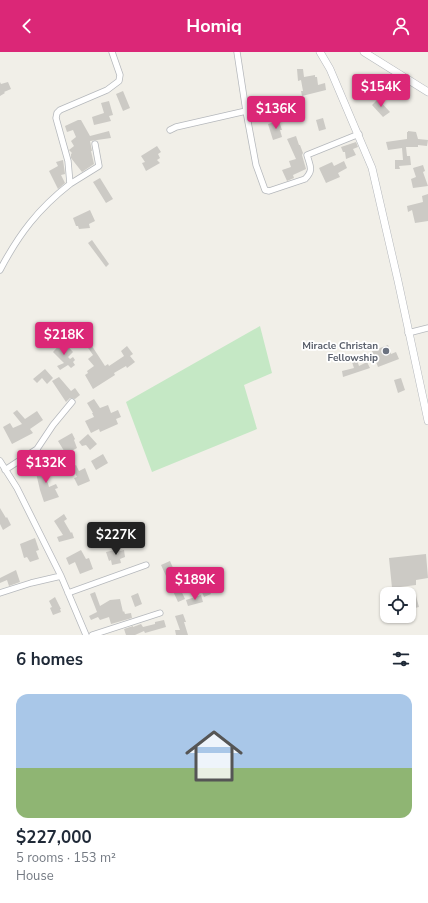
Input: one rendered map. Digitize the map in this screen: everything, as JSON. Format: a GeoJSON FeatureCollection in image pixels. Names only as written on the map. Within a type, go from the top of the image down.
{"type":"FeatureCollection","features":[{"type":"Feature","properties":{"kind":"street"},"geometry":{"type":"LineString","coordinates":[[70,184],[68,161],[56,118],[57,113],[60,110],[107,90],[119,81],[120,75],[112,52]]}},
{"type":"Feature","properties":{"kind":"street"},"geometry":{"type":"LineString","coordinates":[[237,52],[256,165],[265,190],[269,191],[305,179],[311,170],[307,155],[359,134]]}},
{"type":"Feature","properties":{"kind":"street"},"geometry":{"type":"LineString","coordinates":[[320,52],[330,69],[359,134],[372,168],[428,421]]}},
{"type":"Feature","properties":{"kind":"street"},"geometry":{"type":"LineString","coordinates":[[364,52],[428,92]]}},
{"type":"Feature","properties":{"kind":"street"},"geometry":{"type":"LineString","coordinates":[[170,130],[176,127],[246,111]]}},
{"type":"Feature","properties":{"kind":"street"},"geometry":{"type":"LineString","coordinates":[[0,270],[18,238],[32,220],[54,197],[70,184],[99,166],[95,144]]}},
{"type":"Feature","properties":{"kind":"street"},"geometry":{"type":"LineString","coordinates":[[408,333],[428,328]]}},
{"type":"Feature","properties":{"kind":"street"},"geometry":{"type":"LineString","coordinates":[[6,470],[37,449],[72,402]]}},
{"type":"Feature","properties":{"kind":"street"},"geometry":{"type":"LineString","coordinates":[[0,461],[17,488],[68,593],[86,635]]}},
{"type":"Feature","properties":{"kind":"street"},"geometry":{"type":"LineString","coordinates":[[68,593],[146,565]]}},
{"type":"Feature","properties":{"kind":"street"},"geometry":{"type":"LineString","coordinates":[[0,594],[31,583],[60,576]]}},
{"type":"Feature","properties":{"kind":"street"},"geometry":{"type":"LineString","coordinates":[[92,635],[160,613]]}},
{"type":"Feature","properties":{"kind":"green space"},"geometry":{"type":"Polygon","coordinates":[[[260,326],[272,373],[244,385],[257,429],[152,472],[126,402],[260,326]]]}},
{"type":"Feature","properties":{"kind":"building"},"geometry":{"type":"Polygon","coordinates":[[[297,69],[303,69],[304,77],[315,75],[315,77],[317,77],[318,85],[325,83],[326,90],[302,96],[301,91],[303,91],[301,80],[298,81],[297,69]]]}},
{"type":"Feature","properties":{"kind":"building"},"geometry":{"type":"Polygon","coordinates":[[[0,82],[1,84],[8,82],[11,89],[4,92],[5,93],[0,96],[0,82]]]}},
{"type":"Feature","properties":{"kind":"building"},"geometry":{"type":"Polygon","coordinates":[[[123,91],[130,108],[123,111],[116,94],[123,91]]]}},
{"type":"Feature","properties":{"kind":"building"},"geometry":{"type":"Polygon","coordinates":[[[378,99],[390,112],[383,117],[372,105],[378,99]]]}},
{"type":"Feature","properties":{"kind":"building"},"geometry":{"type":"Polygon","coordinates":[[[109,101],[113,115],[109,116],[111,121],[94,125],[92,117],[104,113],[101,103],[109,101]]]}},
{"type":"Feature","properties":{"kind":"building"},"geometry":{"type":"Polygon","coordinates":[[[323,118],[326,129],[319,131],[316,120],[323,118]]]}},
{"type":"Feature","properties":{"kind":"building"},"geometry":{"type":"Polygon","coordinates":[[[81,120],[90,136],[109,131],[111,138],[90,141],[94,164],[82,172],[71,158],[72,153],[69,150],[74,146],[71,141],[76,137],[73,130],[67,132],[65,126],[81,120]]]}},
{"type":"Feature","properties":{"kind":"building"},"geometry":{"type":"Polygon","coordinates":[[[279,121],[282,130],[280,130],[282,137],[273,140],[268,124],[279,121]]]}},
{"type":"Feature","properties":{"kind":"building"},"geometry":{"type":"Polygon","coordinates":[[[408,131],[416,132],[418,139],[428,140],[427,146],[418,145],[418,147],[406,147],[407,156],[410,156],[411,165],[399,166],[400,169],[395,169],[395,160],[403,160],[402,148],[388,150],[386,142],[407,139],[408,131]]]}},
{"type":"Feature","properties":{"kind":"building"},"geometry":{"type":"Polygon","coordinates":[[[296,136],[303,153],[302,155],[306,169],[293,175],[294,178],[287,181],[282,170],[291,167],[289,161],[296,159],[287,139],[296,136]]]}},
{"type":"Feature","properties":{"kind":"building"},"geometry":{"type":"Polygon","coordinates":[[[356,142],[358,147],[353,149],[356,155],[346,159],[345,152],[343,152],[341,147],[356,142]]]}},
{"type":"Feature","properties":{"kind":"building"},"geometry":{"type":"Polygon","coordinates":[[[157,146],[161,152],[158,154],[160,158],[157,160],[160,163],[146,171],[142,163],[145,162],[141,156],[157,146]]]}},
{"type":"Feature","properties":{"kind":"building"},"geometry":{"type":"Polygon","coordinates":[[[63,160],[65,174],[61,175],[65,183],[58,189],[49,171],[58,166],[56,162],[63,160]]]}},
{"type":"Feature","properties":{"kind":"building"},"geometry":{"type":"Polygon","coordinates":[[[344,161],[347,168],[338,173],[340,177],[326,183],[319,168],[332,162],[334,166],[344,161]]]}},
{"type":"Feature","properties":{"kind":"building"},"geometry":{"type":"Polygon","coordinates":[[[423,165],[425,171],[423,172],[428,186],[413,188],[411,179],[416,177],[413,168],[423,165]]]}},
{"type":"Feature","properties":{"kind":"building"},"geometry":{"type":"Polygon","coordinates":[[[100,178],[113,199],[106,203],[93,182],[100,178]]]}},
{"type":"Feature","properties":{"kind":"building"},"geometry":{"type":"Polygon","coordinates":[[[428,194],[428,221],[415,223],[412,210],[408,212],[407,206],[423,202],[422,196],[428,194]]]}},
{"type":"Feature","properties":{"kind":"building"},"geometry":{"type":"Polygon","coordinates":[[[90,210],[95,221],[89,224],[90,228],[79,229],[73,218],[90,210]]]}},
{"type":"Feature","properties":{"kind":"building"},"geometry":{"type":"Polygon","coordinates":[[[92,240],[109,264],[106,267],[88,243],[92,240]]]}},
{"type":"Feature","properties":{"kind":"building"},"geometry":{"type":"Polygon","coordinates":[[[63,341],[73,352],[68,357],[70,359],[73,357],[75,360],[73,362],[75,365],[71,368],[68,365],[60,370],[57,366],[64,363],[53,352],[63,341]]]}},
{"type":"Feature","properties":{"kind":"building"},"geometry":{"type":"Polygon","coordinates":[[[90,343],[105,366],[108,364],[109,366],[124,356],[121,351],[127,346],[133,354],[130,356],[135,362],[127,368],[126,366],[114,373],[115,375],[93,389],[85,375],[88,373],[87,371],[94,366],[88,359],[93,355],[86,345],[90,343]]]}},
{"type":"Feature","properties":{"kind":"building"},"geometry":{"type":"Polygon","coordinates":[[[388,345],[391,354],[396,352],[399,359],[378,367],[372,351],[388,345]]]}},
{"type":"Feature","properties":{"kind":"building"},"geometry":{"type":"Polygon","coordinates":[[[355,354],[359,366],[367,362],[370,368],[343,377],[342,371],[354,368],[350,356],[355,354]]]}},
{"type":"Feature","properties":{"kind":"building"},"geometry":{"type":"Polygon","coordinates":[[[45,369],[53,378],[47,384],[42,378],[37,383],[33,379],[45,369]]]}},
{"type":"Feature","properties":{"kind":"building"},"geometry":{"type":"Polygon","coordinates":[[[59,377],[71,391],[75,388],[80,395],[75,399],[70,398],[66,402],[52,381],[59,377]]]}},
{"type":"Feature","properties":{"kind":"building"},"geometry":{"type":"Polygon","coordinates":[[[401,378],[405,390],[398,393],[394,380],[401,378]]]}},
{"type":"Feature","properties":{"kind":"building"},"geometry":{"type":"Polygon","coordinates":[[[94,399],[100,408],[108,405],[111,413],[118,410],[121,417],[116,419],[118,424],[100,432],[99,429],[91,433],[85,421],[94,417],[87,403],[94,399]]]}},
{"type":"Feature","properties":{"kind":"building"},"geometry":{"type":"Polygon","coordinates":[[[17,410],[25,419],[37,411],[43,420],[30,429],[33,433],[12,444],[3,427],[10,423],[13,428],[22,424],[13,413],[17,410]]]}},
{"type":"Feature","properties":{"kind":"building"},"geometry":{"type":"Polygon","coordinates":[[[72,433],[77,448],[66,454],[58,441],[72,433]]]}},
{"type":"Feature","properties":{"kind":"building"},"geometry":{"type":"Polygon","coordinates":[[[88,434],[97,444],[90,450],[86,445],[82,446],[79,442],[88,434]]]}},
{"type":"Feature","properties":{"kind":"building"},"geometry":{"type":"Polygon","coordinates":[[[103,454],[108,463],[96,470],[91,461],[103,454]]]}},
{"type":"Feature","properties":{"kind":"building"},"geometry":{"type":"Polygon","coordinates":[[[47,463],[48,469],[44,470],[49,487],[56,484],[58,488],[55,489],[59,497],[44,502],[36,473],[39,472],[37,465],[47,463]]]}},
{"type":"Feature","properties":{"kind":"building"},"geometry":{"type":"Polygon","coordinates":[[[76,465],[79,471],[85,468],[90,481],[78,486],[74,478],[77,477],[72,467],[76,465]]]}},
{"type":"Feature","properties":{"kind":"building"},"geometry":{"type":"Polygon","coordinates":[[[0,508],[11,525],[3,530],[0,524],[0,508]]]}},
{"type":"Feature","properties":{"kind":"building"},"geometry":{"type":"Polygon","coordinates":[[[64,514],[67,519],[64,521],[71,533],[72,532],[74,538],[59,542],[57,537],[63,535],[54,521],[64,514]]]}},
{"type":"Feature","properties":{"kind":"building"},"geometry":{"type":"Polygon","coordinates":[[[35,538],[39,550],[36,551],[39,559],[30,562],[27,557],[24,558],[20,544],[35,538]]]}},
{"type":"Feature","properties":{"kind":"building"},"geometry":{"type":"Polygon","coordinates":[[[119,549],[120,551],[124,550],[125,557],[120,559],[121,563],[112,565],[106,552],[119,549]]]}},
{"type":"Feature","properties":{"kind":"building"},"geometry":{"type":"Polygon","coordinates":[[[81,550],[86,559],[89,558],[93,569],[80,574],[75,562],[69,565],[66,558],[81,550]]]}},
{"type":"Feature","properties":{"kind":"building"},"geometry":{"type":"Polygon","coordinates":[[[426,554],[428,578],[416,580],[416,585],[392,587],[389,558],[426,554]]]}},
{"type":"Feature","properties":{"kind":"building"},"geometry":{"type":"Polygon","coordinates":[[[170,561],[177,577],[181,575],[184,582],[178,584],[185,599],[178,602],[161,565],[170,561]]]}},
{"type":"Feature","properties":{"kind":"building"},"geometry":{"type":"Polygon","coordinates":[[[16,570],[20,582],[9,586],[7,580],[0,583],[0,578],[16,570]]]}},
{"type":"Feature","properties":{"kind":"building"},"geometry":{"type":"Polygon","coordinates":[[[203,570],[205,574],[202,575],[211,594],[204,597],[194,574],[203,570]]]}},
{"type":"Feature","properties":{"kind":"building"},"geometry":{"type":"Polygon","coordinates":[[[95,592],[100,606],[110,600],[120,599],[123,612],[124,611],[125,614],[131,613],[132,618],[111,624],[109,617],[100,620],[98,617],[91,620],[89,616],[97,612],[90,594],[95,592]]]}},
{"type":"Feature","properties":{"kind":"building"},"geometry":{"type":"Polygon","coordinates":[[[138,593],[142,604],[135,607],[131,596],[138,593]]]}},
{"type":"Feature","properties":{"kind":"building"},"geometry":{"type":"Polygon","coordinates":[[[201,595],[203,602],[188,606],[186,600],[201,595]]]}},
{"type":"Feature","properties":{"kind":"building"},"geometry":{"type":"Polygon","coordinates":[[[416,596],[419,607],[416,608],[416,596]]]}},
{"type":"Feature","properties":{"kind":"building"},"geometry":{"type":"Polygon","coordinates":[[[55,597],[61,612],[53,615],[50,608],[52,607],[49,601],[55,597]]]}},
{"type":"Feature","properties":{"kind":"building"},"geometry":{"type":"Polygon","coordinates":[[[183,614],[188,635],[176,635],[175,630],[180,630],[175,616],[183,614]]]}},
{"type":"Feature","properties":{"kind":"building"},"geometry":{"type":"Polygon","coordinates":[[[164,620],[166,627],[145,633],[144,631],[135,635],[126,635],[124,629],[141,624],[143,627],[164,620]]]}},
{"type":"Feature","properties":{"kind":"place","name":"Miracle Christan Fellowship"},"geometry":{"type":"Point","coordinates":[386,351]}}]}
